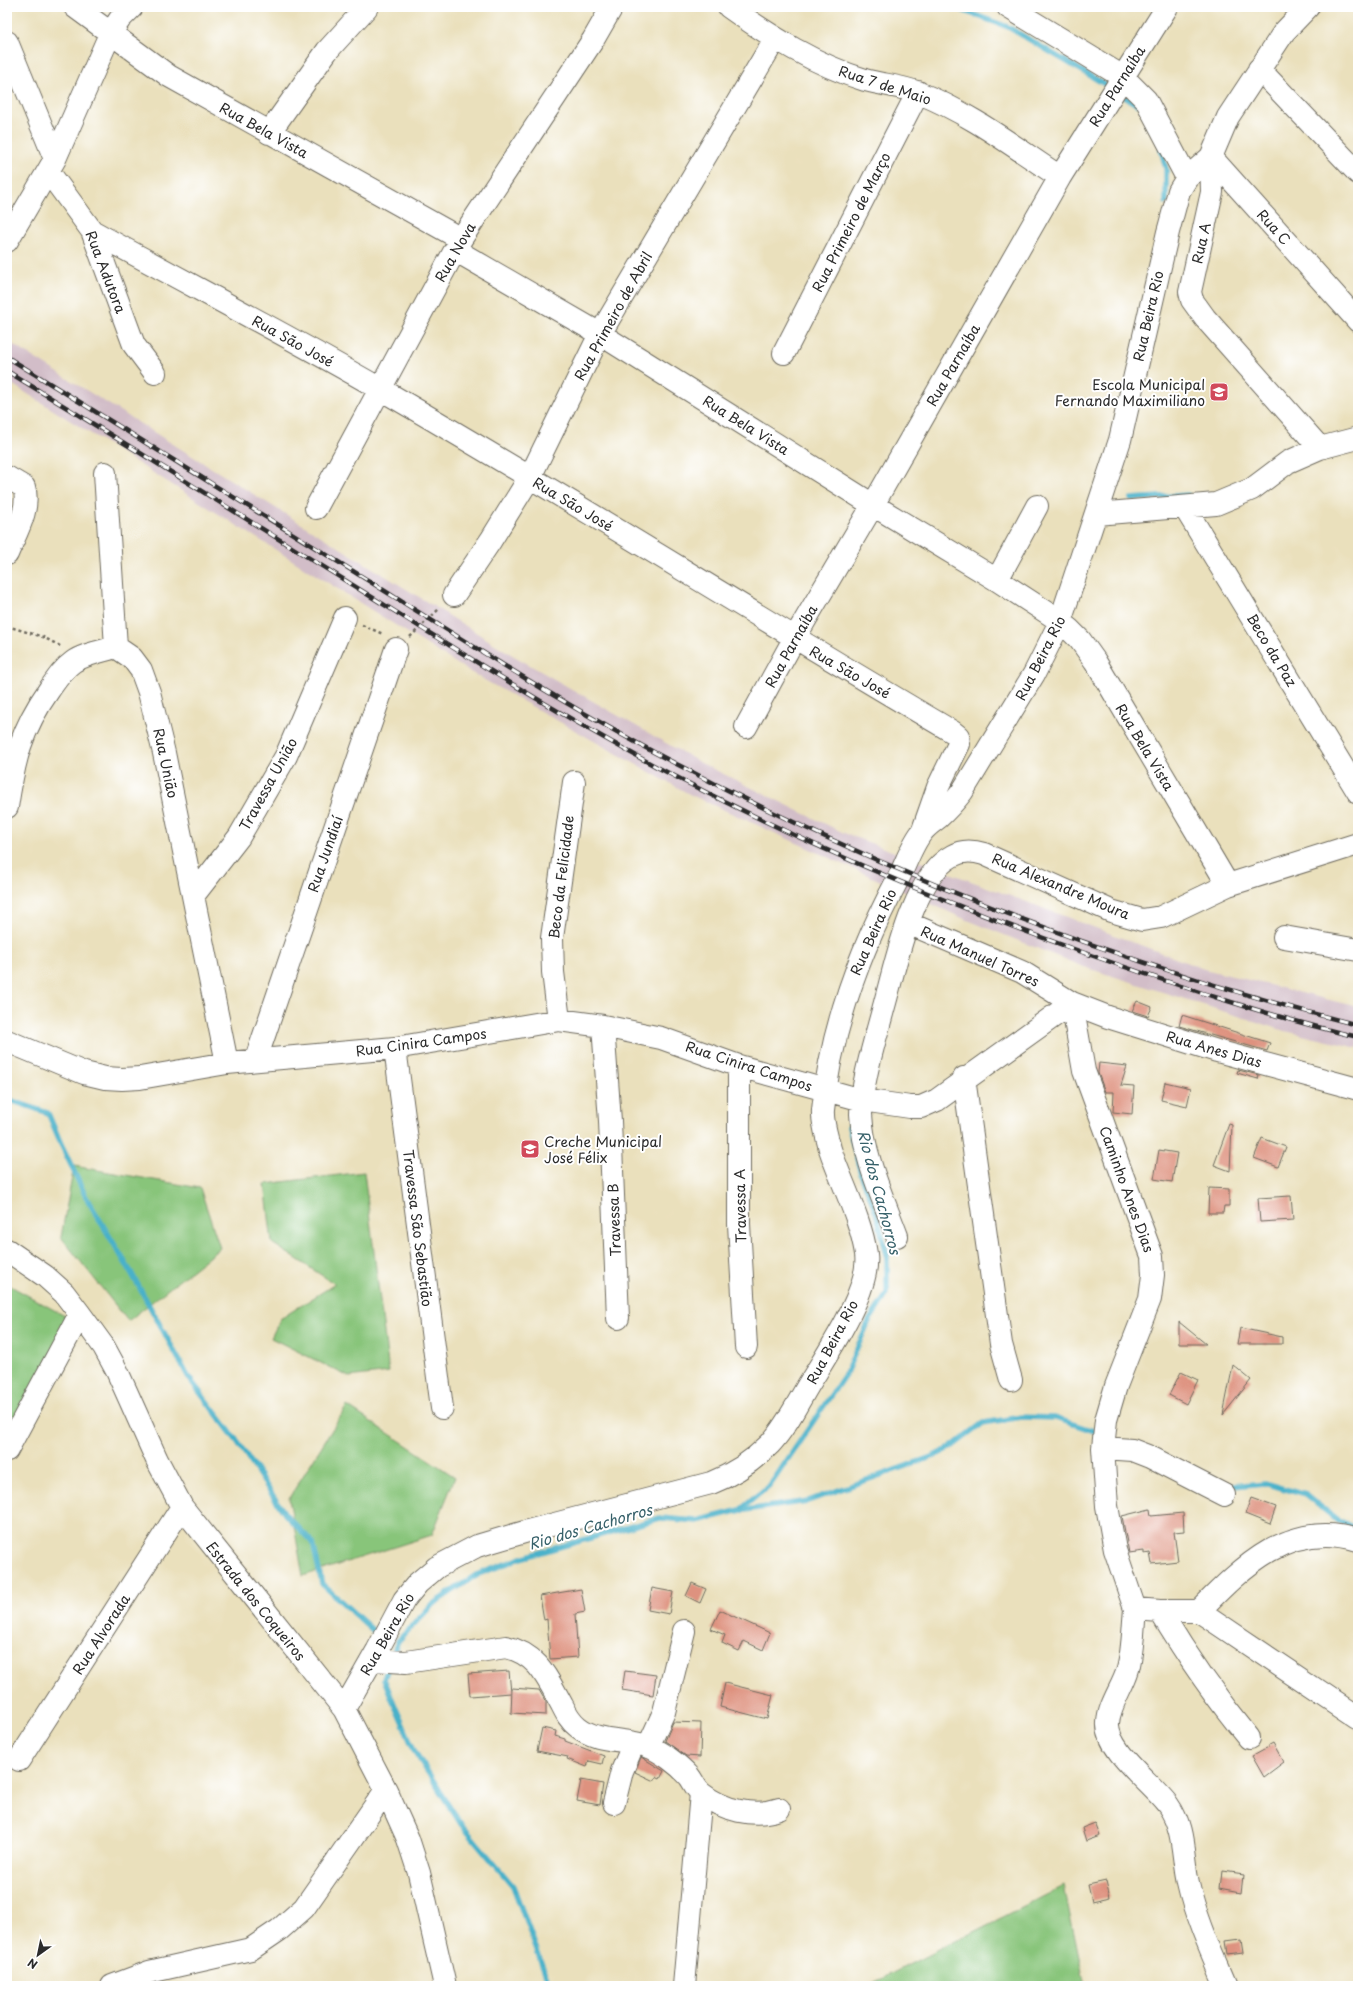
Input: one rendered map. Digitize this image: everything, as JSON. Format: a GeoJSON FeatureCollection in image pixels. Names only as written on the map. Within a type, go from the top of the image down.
{"type":"FeatureCollection","features":[{"type":"Feature","properties":{"kind":"street","name":"Rua Bela Vista"},"geometry":{"type":"LineString","coordinates":[[75,7],[169,76],[458,244],[873,505],[997,580],[1057,620],[1080,640],[1095,661],[1228,885]]}},
{"type":"Feature","properties":{"kind":"street"},"geometry":{"type":"LineString","coordinates":[[7,241],[52,165],[110,34],[120,19],[132,7]]}},
{"type":"Feature","properties":{"kind":"street"},"geometry":{"type":"LineString","coordinates":[[269,133],[327,52],[367,7]]}},
{"type":"Feature","properties":{"kind":"street","name":"Rua Nova"},"geometry":{"type":"LineString","coordinates":[[316,508],[379,388],[458,244],[593,40],[612,7]]}},
{"type":"Feature","properties":{"kind":"street","name":"Rua 7 de Maio"},"geometry":{"type":"LineString","coordinates":[[729,7],[775,39],[830,68],[866,80],[918,92],[954,110],[984,127],[1060,177]]}},
{"type":"Feature","properties":{"kind":"street"},"geometry":{"type":"LineString","coordinates":[[1008,7],[1116,88],[1146,100],[1187,178],[1211,157]]}},
{"type":"Feature","properties":{"kind":"street","name":"Rua Parnaíba"},"geometry":{"type":"LineString","coordinates":[[746,727],[794,639],[873,505],[1060,177],[1167,7]]}},
{"type":"Feature","properties":{"kind":"street","name":"Rua A"},"geometry":{"type":"LineString","coordinates":[[1308,7],[1284,32],[1259,69],[1228,117],[1211,157],[1212,192],[1190,292],[1192,300],[1205,318],[1278,398],[1320,448]]}},
{"type":"Feature","properties":{"kind":"street","name":"Rua Primeiro de Abril"},"geometry":{"type":"LineString","coordinates":[[454,595],[491,540],[530,477],[600,334],[775,39]]}},
{"type":"Feature","properties":{"kind":"street","name":"Rua Adutora"},"geometry":{"type":"LineString","coordinates":[[7,42],[52,165],[92,231],[134,345],[155,373]]}},
{"type":"Feature","properties":{"kind":"street"},"geometry":{"type":"LineString","coordinates":[[1259,69],[1358,173]]}},
{"type":"Feature","properties":{"kind":"street","name":"Rua Primeiro de Março"},"geometry":{"type":"LineString","coordinates":[[784,352],[918,92]]}},
{"type":"Feature","properties":{"kind":"street","name":"Rua C"},"geometry":{"type":"LineString","coordinates":[[1211,157],[1358,321]]}},
{"type":"Feature","properties":{"kind":"street","name":"Rua Beira Rio"},"geometry":{"type":"LineString","coordinates":[[344,1710],[379,1652],[404,1600],[418,1583],[437,1567],[477,1546],[528,1530],[711,1483],[731,1475],[752,1461],[772,1442],[790,1417],[848,1318],[859,1291],[865,1270],[866,1256],[859,1230],[825,1131],[823,1113],[829,1091],[841,1013],[855,970],[884,904],[922,832],[950,806],[962,792],[1034,674],[1057,620],[1096,514],[1120,440],[1168,232],[1179,191],[1187,178]]}},
{"type":"Feature","properties":{"kind":"street","name":"Rua São José"},"geometry":{"type":"LineString","coordinates":[[92,231],[379,388],[530,477],[794,639],[958,736],[959,744],[938,787],[922,832]]}},
{"type":"Feature","properties":{"kind":"street"},"geometry":{"type":"LineString","coordinates":[[1096,514],[1185,508],[1216,504],[1252,489],[1288,462],[1320,448],[1358,438]]}},
{"type":"Feature","properties":{"kind":"street"},"geometry":{"type":"LineString","coordinates":[[7,807],[19,748],[26,730],[55,681],[73,661],[116,647],[105,473]]}},
{"type":"Feature","properties":{"kind":"street"},"geometry":{"type":"LineString","coordinates":[[7,477],[24,487],[27,497],[24,511],[7,554]]}},
{"type":"Feature","properties":{"kind":"street"},"geometry":{"type":"LineString","coordinates":[[997,580],[1037,506]]}},
{"type":"Feature","properties":{"kind":"street","name":"Beco da Paz"},"geometry":{"type":"LineString","coordinates":[[1185,508],[1358,792]]}},
{"type":"Feature","properties":{"kind":"street","name":"Travessa União"},"geometry":{"type":"LineString","coordinates":[[193,896],[240,837],[286,756],[345,618]]}},
{"type":"Feature","properties":{"kind":"street","name":"Rua Jundiaí"},"geometry":{"type":"LineString","coordinates":[[256,1059],[399,645]]}},
{"type":"Feature","properties":{"kind":"street","name":"Rua União"},"geometry":{"type":"LineString","coordinates":[[116,647],[132,658],[141,670],[149,692],[164,753],[227,1063]]}},
{"type":"Feature","properties":{"kind":"street","name":"Beco da Felicidade"},"geometry":{"type":"LineString","coordinates":[[559,1020],[553,972],[552,938],[574,782]]}},
{"type":"Feature","properties":{"kind":"street","name":"Rua Alexandre Moura"},"geometry":{"type":"LineString","coordinates":[[897,1236],[868,1152],[859,1100],[908,923],[926,883],[951,856],[968,851],[984,854],[1111,911],[1142,920],[1151,920],[1161,917],[1228,885],[1358,844]]}},
{"type":"Feature","properties":{"kind":"street","name":"Rua Manuel Torres"},"geometry":{"type":"LineString","coordinates":[[908,923],[1022,972],[1072,1002]]}},
{"type":"Feature","properties":{"kind":"street"},"geometry":{"type":"LineString","coordinates":[[1284,937],[1358,950]]}},
{"type":"Feature","properties":{"kind":"street","name":"Rua Cinira Campos"},"geometry":{"type":"LineString","coordinates":[[7,1042],[84,1073],[105,1078],[140,1078],[256,1059],[395,1048],[559,1020],[603,1026],[661,1038],[739,1066],[859,1100],[910,1107],[921,1107],[936,1100],[964,1078],[1072,1002]]}},
{"type":"Feature","properties":{"kind":"street","name":"Rua Anes Dias"},"geometry":{"type":"LineString","coordinates":[[1072,1002],[1139,1028],[1358,1090]]}},
{"type":"Feature","properties":{"kind":"street","name":"Caminho Anes Dias"},"geometry":{"type":"LineString","coordinates":[[1072,1002],[1084,1071],[1152,1256],[1153,1275],[1150,1299],[1132,1342],[1106,1420],[1103,1445]]}},
{"type":"Feature","properties":{"kind":"street","name":"Travessa B"},"geometry":{"type":"LineString","coordinates":[[603,1026],[610,1121],[618,1318]]}},
{"type":"Feature","properties":{"kind":"street","name":"Travessa São Sebastião"},"geometry":{"type":"LineString","coordinates":[[395,1048],[442,1408]]}},
{"type":"Feature","properties":{"kind":"street","name":"Travessa A"},"geometry":{"type":"LineString","coordinates":[[739,1066],[739,1224],[746,1347]]}},
{"type":"Feature","properties":{"kind":"street"},"geometry":{"type":"LineString","coordinates":[[964,1078],[1001,1344],[1011,1380]]}},
{"type":"Feature","properties":{"kind":"street","name":"Estrada dos Coqueiros"},"geometry":{"type":"LineString","coordinates":[[7,1250],[46,1276],[64,1293],[80,1314],[104,1347],[117,1371],[157,1460],[182,1507],[344,1710],[386,1790],[408,1839],[419,1873],[445,1986]]}},
{"type":"Feature","properties":{"kind":"street"},"geometry":{"type":"LineString","coordinates":[[7,1450],[80,1314]]}},
{"type":"Feature","properties":{"kind":"street"},"geometry":{"type":"LineString","coordinates":[[1224,1495],[1150,1457],[1132,1450],[1103,1445],[1107,1506],[1115,1550],[1135,1609],[1128,1670],[1111,1710],[1108,1723],[1110,1737],[1118,1750],[1167,1804],[1176,1820],[1182,1838],[1188,1883],[1196,1910],[1226,1986]]}},
{"type":"Feature","properties":{"kind":"street","name":"Rua Alvorada"},"geometry":{"type":"LineString","coordinates":[[19,1760],[182,1507]]}},
{"type":"Feature","properties":{"kind":"street"},"geometry":{"type":"LineString","coordinates":[[1199,1611],[1222,1588],[1275,1546],[1293,1539],[1313,1536],[1342,1535],[1358,1540]]}},
{"type":"Feature","properties":{"kind":"street"},"geometry":{"type":"LineString","coordinates":[[1135,1609],[1160,1611],[1199,1611],[1358,1718]]}},
{"type":"Feature","properties":{"kind":"street"},"geometry":{"type":"LineString","coordinates":[[1160,1611],[1189,1658],[1227,1712],[1249,1738]]}},
{"type":"Feature","properties":{"kind":"street"},"geometry":{"type":"LineString","coordinates":[[614,1803],[622,1771],[664,1712],[684,1631]]}},
{"type":"Feature","properties":{"kind":"street"},"geometry":{"type":"LineString","coordinates":[[379,1652],[406,1662],[506,1647],[518,1650],[528,1655],[540,1667],[569,1719],[577,1727],[599,1738],[641,1745],[688,1775],[701,1793],[736,1810],[752,1813],[770,1812],[778,1809]]}},
{"type":"Feature","properties":{"kind":"street"},"geometry":{"type":"LineString","coordinates":[[112,1986],[149,1972],[251,1949],[279,1930],[304,1908],[386,1790]]}},
{"type":"Feature","properties":{"kind":"street"},"geometry":{"type":"LineString","coordinates":[[684,1986],[701,1793]]}},
{"type":"Feature","properties":{"kind":"path"},"geometry":{"type":"LineString","coordinates":[[345,618],[399,645],[412,636],[454,595]]}},
{"type":"Feature","properties":{"kind":"path"},"geometry":{"type":"LineString","coordinates":[[7,626],[60,644],[73,661]]}},
{"type":"Feature","properties":{"kind":"shaded area"},"geometry":{"type":"Polygon","coordinates":[[[7,341],[514,656],[699,762],[844,833],[1204,969],[1358,1007],[1358,1048],[1285,1031],[1081,966],[960,917],[691,795],[470,672],[7,381],[7,341]]]}},
{"type":"Feature","properties":{"kind":"green space"},"geometry":{"type":"Polygon","coordinates":[[[74,1166],[200,1188],[220,1248],[128,1321],[61,1237],[74,1166]]]}},
{"type":"Feature","properties":{"kind":"green space"},"geometry":{"type":"Polygon","coordinates":[[[364,1172],[389,1372],[349,1377],[271,1338],[280,1319],[335,1284],[272,1243],[265,1184],[364,1172]]]}},
{"type":"Feature","properties":{"kind":"green space"},"geometry":{"type":"Polygon","coordinates":[[[7,1284],[74,1321],[7,1443],[7,1284]]]}},
{"type":"Feature","properties":{"kind":"green space"},"geometry":{"type":"Polygon","coordinates":[[[347,1406],[455,1477],[432,1535],[303,1576],[289,1498],[347,1406]]]}},
{"type":"Feature","properties":{"kind":"green space"},"geometry":{"type":"Polygon","coordinates":[[[1064,1886],[1085,1986],[867,1986],[1064,1886]]]}},
{"type":"Feature","properties":{"kind":"building"},"geometry":{"type":"Polygon","coordinates":[[[1137,1001],[1152,1007],[1148,1016],[1132,1011],[1137,1001]]]}},
{"type":"Feature","properties":{"kind":"building"},"geometry":{"type":"Polygon","coordinates":[[[1182,1015],[1270,1043],[1267,1051],[1179,1026],[1182,1015]]]}},
{"type":"Feature","properties":{"kind":"building"},"geometry":{"type":"Polygon","coordinates":[[[1099,1063],[1127,1066],[1121,1085],[1134,1086],[1132,1114],[1113,1112],[1114,1092],[1105,1092],[1098,1073],[1099,1063]]]}},
{"type":"Feature","properties":{"kind":"building"},"geometry":{"type":"Polygon","coordinates":[[[1238,1070],[1259,1075],[1258,1079],[1237,1073],[1238,1070]]]}},
{"type":"Feature","properties":{"kind":"building"},"geometry":{"type":"Polygon","coordinates":[[[1165,1082],[1191,1088],[1187,1106],[1161,1100],[1165,1082]]]}},
{"type":"Feature","properties":{"kind":"building"},"geometry":{"type":"Polygon","coordinates":[[[1229,1124],[1232,1125],[1230,1171],[1214,1165],[1229,1124]]]}},
{"type":"Feature","properties":{"kind":"building"},"geometry":{"type":"Polygon","coordinates":[[[1262,1138],[1286,1147],[1278,1167],[1254,1158],[1262,1138]]]}},
{"type":"Feature","properties":{"kind":"building"},"geometry":{"type":"Polygon","coordinates":[[[1159,1150],[1177,1153],[1172,1182],[1154,1179],[1159,1150]]]}},
{"type":"Feature","properties":{"kind":"building"},"geometry":{"type":"Polygon","coordinates":[[[1209,1188],[1229,1189],[1229,1206],[1224,1206],[1223,1213],[1208,1213],[1209,1188]]]}},
{"type":"Feature","properties":{"kind":"building"},"geometry":{"type":"Polygon","coordinates":[[[1291,1196],[1293,1220],[1260,1222],[1258,1198],[1291,1196]]]}},
{"type":"Feature","properties":{"kind":"building"},"geometry":{"type":"Polygon","coordinates":[[[1179,1322],[1206,1344],[1179,1344],[1179,1322]]]}},
{"type":"Feature","properties":{"kind":"building"},"geometry":{"type":"Polygon","coordinates":[[[1240,1328],[1282,1337],[1282,1344],[1237,1344],[1240,1328]]]}},
{"type":"Feature","properties":{"kind":"building"},"geometry":{"type":"Polygon","coordinates":[[[1233,1365],[1251,1380],[1223,1415],[1233,1365]]]}},
{"type":"Feature","properties":{"kind":"building"},"geometry":{"type":"Polygon","coordinates":[[[1181,1372],[1198,1380],[1186,1404],[1169,1395],[1181,1372]]]}},
{"type":"Feature","properties":{"kind":"building"},"geometry":{"type":"Polygon","coordinates":[[[1251,1498],[1276,1507],[1270,1524],[1245,1514],[1251,1498]]]}},
{"type":"Feature","properties":{"kind":"building"},"geometry":{"type":"Polygon","coordinates":[[[1150,1509],[1151,1516],[1183,1513],[1184,1531],[1174,1532],[1178,1561],[1152,1564],[1150,1553],[1144,1554],[1144,1551],[1129,1553],[1122,1516],[1150,1509]]]}},
{"type":"Feature","properties":{"kind":"building"},"geometry":{"type":"Polygon","coordinates":[[[692,1583],[706,1589],[700,1603],[686,1596],[692,1583]]]}},
{"type":"Feature","properties":{"kind":"building"},"geometry":{"type":"Polygon","coordinates":[[[652,1588],[673,1592],[669,1614],[648,1610],[652,1588]]]}},
{"type":"Feature","properties":{"kind":"building"},"geometry":{"type":"Polygon","coordinates":[[[581,1589],[585,1612],[575,1614],[578,1657],[550,1659],[547,1619],[544,1620],[540,1596],[581,1589]]]}},
{"type":"Feature","properties":{"kind":"building"},"geometry":{"type":"Polygon","coordinates":[[[720,1610],[770,1633],[763,1650],[744,1641],[739,1651],[722,1643],[725,1635],[711,1629],[720,1610]]]}},
{"type":"Feature","properties":{"kind":"building"},"geometry":{"type":"Polygon","coordinates":[[[509,1671],[511,1693],[470,1696],[468,1674],[509,1671]]]}},
{"type":"Feature","properties":{"kind":"building"},"geometry":{"type":"Polygon","coordinates":[[[625,1671],[656,1675],[653,1695],[622,1690],[625,1671]]]}},
{"type":"Feature","properties":{"kind":"building"},"geometry":{"type":"Polygon","coordinates":[[[725,1683],[773,1695],[767,1719],[720,1707],[725,1683]]]}},
{"type":"Feature","properties":{"kind":"building"},"geometry":{"type":"Polygon","coordinates":[[[512,1688],[539,1690],[546,1702],[546,1715],[511,1713],[512,1688]]]}},
{"type":"Feature","properties":{"kind":"building"},"geometry":{"type":"Polygon","coordinates":[[[673,1722],[701,1723],[700,1757],[686,1756],[665,1741],[673,1722]]]}},
{"type":"Feature","properties":{"kind":"building"},"geometry":{"type":"Polygon","coordinates":[[[542,1728],[556,1731],[555,1736],[604,1756],[602,1764],[589,1761],[587,1767],[567,1759],[568,1757],[537,1751],[542,1728]]]}},
{"type":"Feature","properties":{"kind":"building"},"geometry":{"type":"Polygon","coordinates":[[[1274,1744],[1284,1762],[1264,1777],[1252,1756],[1274,1744]]]}},
{"type":"Feature","properties":{"kind":"building"},"geometry":{"type":"Polygon","coordinates":[[[641,1757],[664,1771],[660,1779],[656,1777],[654,1781],[635,1772],[641,1757]]]}},
{"type":"Feature","properties":{"kind":"building"},"geometry":{"type":"Polygon","coordinates":[[[581,1780],[603,1784],[600,1805],[577,1801],[581,1780]]]}},
{"type":"Feature","properties":{"kind":"building"},"geometry":{"type":"Polygon","coordinates":[[[1095,1823],[1100,1836],[1086,1841],[1082,1828],[1095,1823]]]}},
{"type":"Feature","properties":{"kind":"building"},"geometry":{"type":"Polygon","coordinates":[[[1222,1872],[1243,1875],[1241,1892],[1220,1888],[1222,1872]]]}},
{"type":"Feature","properties":{"kind":"building"},"geometry":{"type":"Polygon","coordinates":[[[1106,1881],[1110,1898],[1092,1902],[1088,1885],[1106,1881]]]}},
{"type":"Feature","properties":{"kind":"building"},"geometry":{"type":"Polygon","coordinates":[[[1241,1941],[1243,1954],[1228,1956],[1226,1943],[1241,1941]]]}},
{"type":"Feature","properties":{"kind":"waterway"},"geometry":{"type":"LineString","coordinates":[[953,7],[1008,27],[1111,88]]}},
{"type":"Feature","properties":{"kind":"waterway"},"geometry":{"type":"LineString","coordinates":[[1118,93],[1136,104]]}},
{"type":"Feature","properties":{"kind":"waterway"},"geometry":{"type":"LineString","coordinates":[[1161,149],[1166,169],[1166,202]]}},
{"type":"Feature","properties":{"kind":"waterway"},"geometry":{"type":"LineString","coordinates":[[1131,499],[1188,495]]}},
{"type":"Feature","properties":{"kind":"waterway"},"geometry":{"type":"LineString","coordinates":[[7,1099],[48,1113],[86,1197],[132,1274],[189,1378],[237,1441],[285,1514],[313,1543],[322,1584],[378,1635],[378,1638]]}},
{"type":"Feature","properties":{"kind":"waterway","name":"Rio dos Cachorros"},"geometry":{"type":"LineString","coordinates":[[392,1657],[398,1641],[433,1604],[476,1575],[524,1557],[660,1518],[697,1521],[740,1510],[771,1484],[846,1373],[869,1321],[887,1294],[887,1255],[876,1212],[861,1174],[849,1127],[852,1114]]}},
{"type":"Feature","properties":{"kind":"waterway"},"geometry":{"type":"LineString","coordinates":[[739,1511],[808,1501],[934,1456],[950,1448],[983,1423],[1022,1417],[1055,1418],[1100,1433]]}},
{"type":"Feature","properties":{"kind":"waterway"},"geometry":{"type":"LineString","coordinates":[[1223,1487],[1265,1483],[1306,1495],[1336,1519],[1358,1530]]}},
{"type":"Feature","properties":{"kind":"waterway","name":"Rio dos Cachorros"},"geometry":{"type":"LineString","coordinates":[[389,1665],[384,1679],[415,1752],[461,1824],[513,1886],[550,1986]]}},
{"type":"Feature","properties":{"kind":"railway"},"geometry":{"type":"LineString","coordinates":[[7,357],[478,650],[626,737],[746,799],[830,839],[916,877],[1003,912],[1179,974],[1268,1001],[1358,1025]]}},
{"type":"Feature","properties":{"kind":"railway"},"geometry":{"type":"LineString","coordinates":[[7,371],[451,647],[533,696],[657,767],[760,819],[919,890],[1027,932],[1116,964],[1219,998],[1288,1019],[1358,1037]]}},
{"type":"Feature","properties":{"kind":"place","name":"Escola Municipal Fernando Maximiliano"},"geometry":{"type":"Point","coordinates":[1219,392]}},
{"type":"Feature","properties":{"kind":"place","name":"Creche Municipal José Félix"},"geometry":{"type":"Point","coordinates":[530,1149]}}]}
